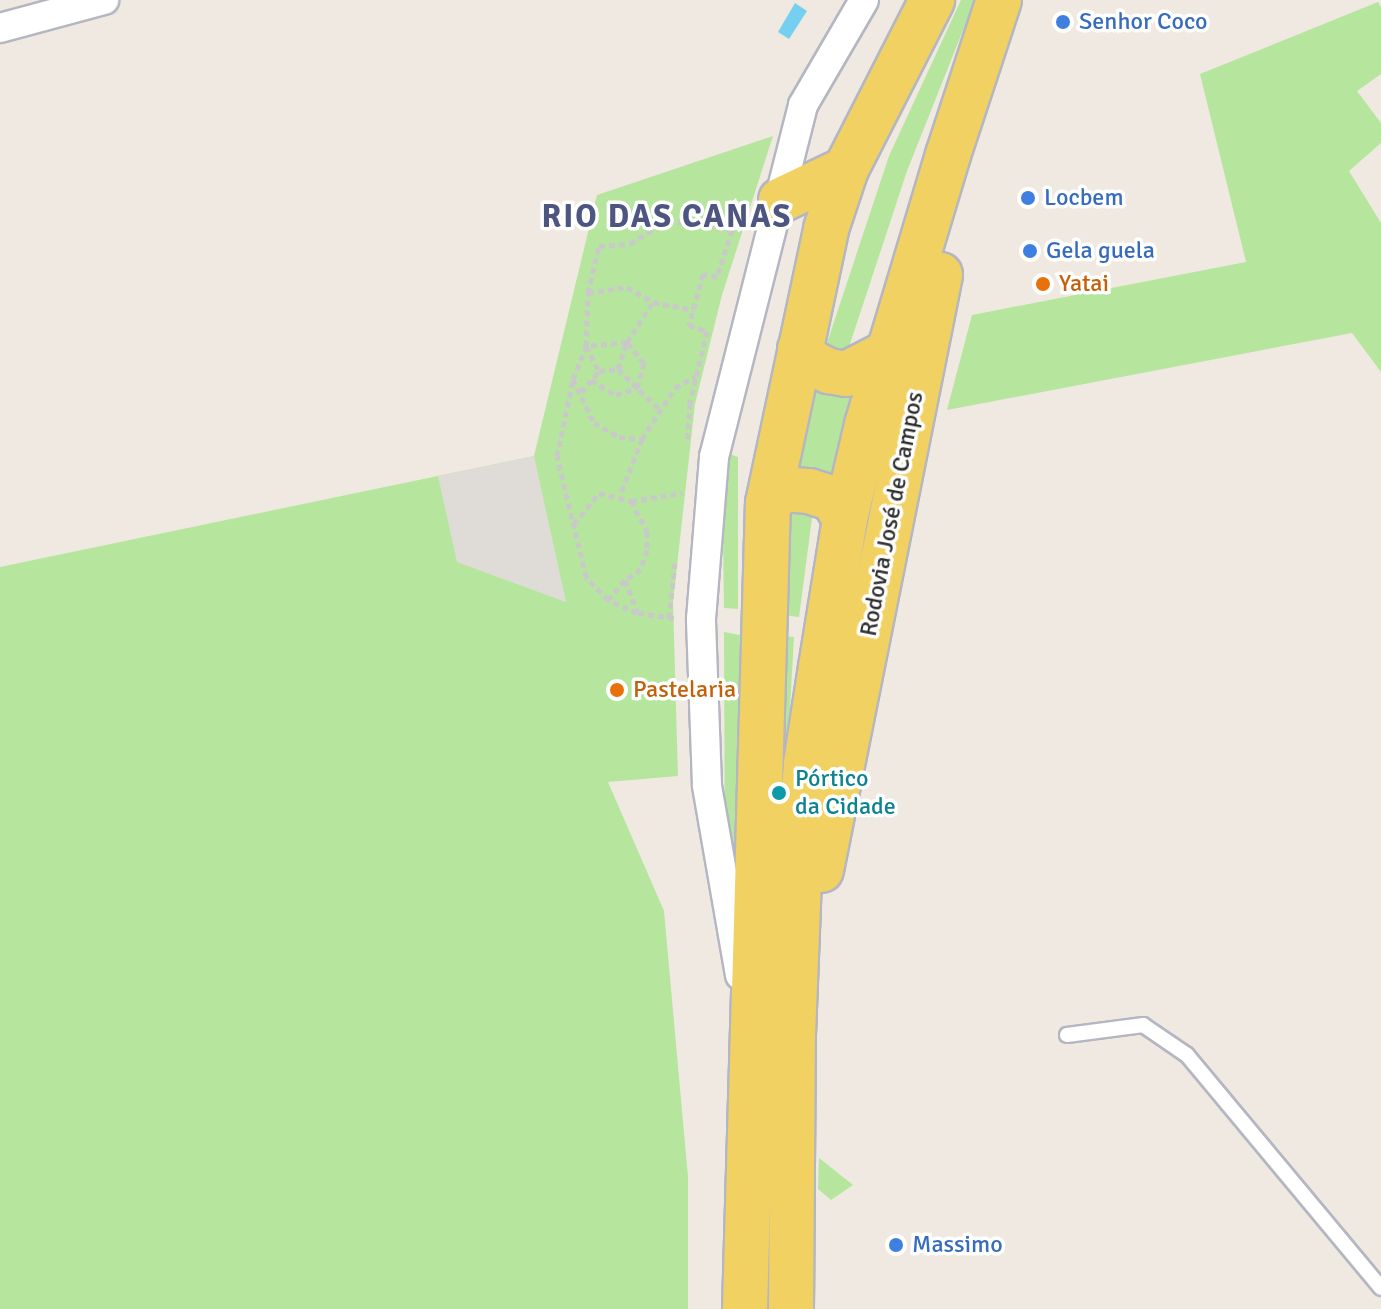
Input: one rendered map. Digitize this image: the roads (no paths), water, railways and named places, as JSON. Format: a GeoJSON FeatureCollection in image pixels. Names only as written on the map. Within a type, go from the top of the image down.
{"type":"FeatureCollection","features":[{"type":"Feature","properties":{"kind":"main road"},"geometry":{"type":"LineString","coordinates":[[745,1309],[768,503],[826,229],[846,169],[932,0]]}},
{"type":"Feature","properties":{"kind":"main road","name":"Rodovia José de Campos"},"geometry":{"type":"LineString","coordinates":[[795,1002],[806,764],[845,519],[889,352],[994,13]]}},
{"type":"Feature","properties":{"kind":"main road","name":"Rodovia José de Campos"},"geometry":{"type":"LineString","coordinates":[[795,1002],[994,13]]}},
{"type":"Feature","properties":{"kind":"main road"},"geometry":{"type":"LineString","coordinates":[[781,200],[846,169]]}},
{"type":"Feature","properties":{"kind":"main road"},"geometry":{"type":"LineString","coordinates":[[800,349],[807,360],[829,371],[846,374],[889,352]]}},
{"type":"Feature","properties":{"kind":"main road"},"geometry":{"type":"LineString","coordinates":[[768,503],[784,489],[809,491],[833,499],[845,519]]}},
{"type":"Feature","properties":{"kind":"main road"},"geometry":{"type":"LineString","coordinates":[[791,1309],[795,1002]]}},
{"type":"Feature","properties":{"kind":"street"},"geometry":{"type":"LineString","coordinates":[[0,28],[104,0]]}},
{"type":"Feature","properties":{"kind":"street"},"geometry":{"type":"LineString","coordinates":[[751,1039],[707,785],[701,619],[714,457],[803,105],[864,0]]}},
{"type":"Feature","properties":{"kind":"lane"},"geometry":{"type":"LineString","coordinates":[[1067,1035],[1143,1025],[1187,1055],[1381,1288]]}},
{"type":"Feature","properties":{"kind":"water"},"geometry":{"type":"Polygon","coordinates":[[[795,3],[807,11],[789,39],[778,32],[795,3]]]}},
{"type":"Feature","properties":{"kind":"place","name":"Senhor Coco"},"geometry":{"type":"Point","coordinates":[1063,22]}},
{"type":"Feature","properties":{"kind":"place","name":"Locbem"},"geometry":{"type":"Point","coordinates":[1028,198]}},
{"type":"Feature","properties":{"kind":"place","name":"Gela guela"},"geometry":{"type":"Point","coordinates":[1030,251]}},
{"type":"Feature","properties":{"kind":"place","name":"Yatai"},"geometry":{"type":"Point","coordinates":[1043,284]}},
{"type":"Feature","properties":{"kind":"place","name":"Pastelaria"},"geometry":{"type":"Point","coordinates":[617,690]}},
{"type":"Feature","properties":{"kind":"place","name":"Pórtico da Cidade"},"geometry":{"type":"Point","coordinates":[779,793]}},
{"type":"Feature","properties":{"kind":"place","name":"Massimo"},"geometry":{"type":"Point","coordinates":[896,1245]}},
{"type":"Feature","properties":{"kind":"district","name":"RIO DAS CANAS"},"geometry":{"type":"Point","coordinates":[667,217]}}]}
